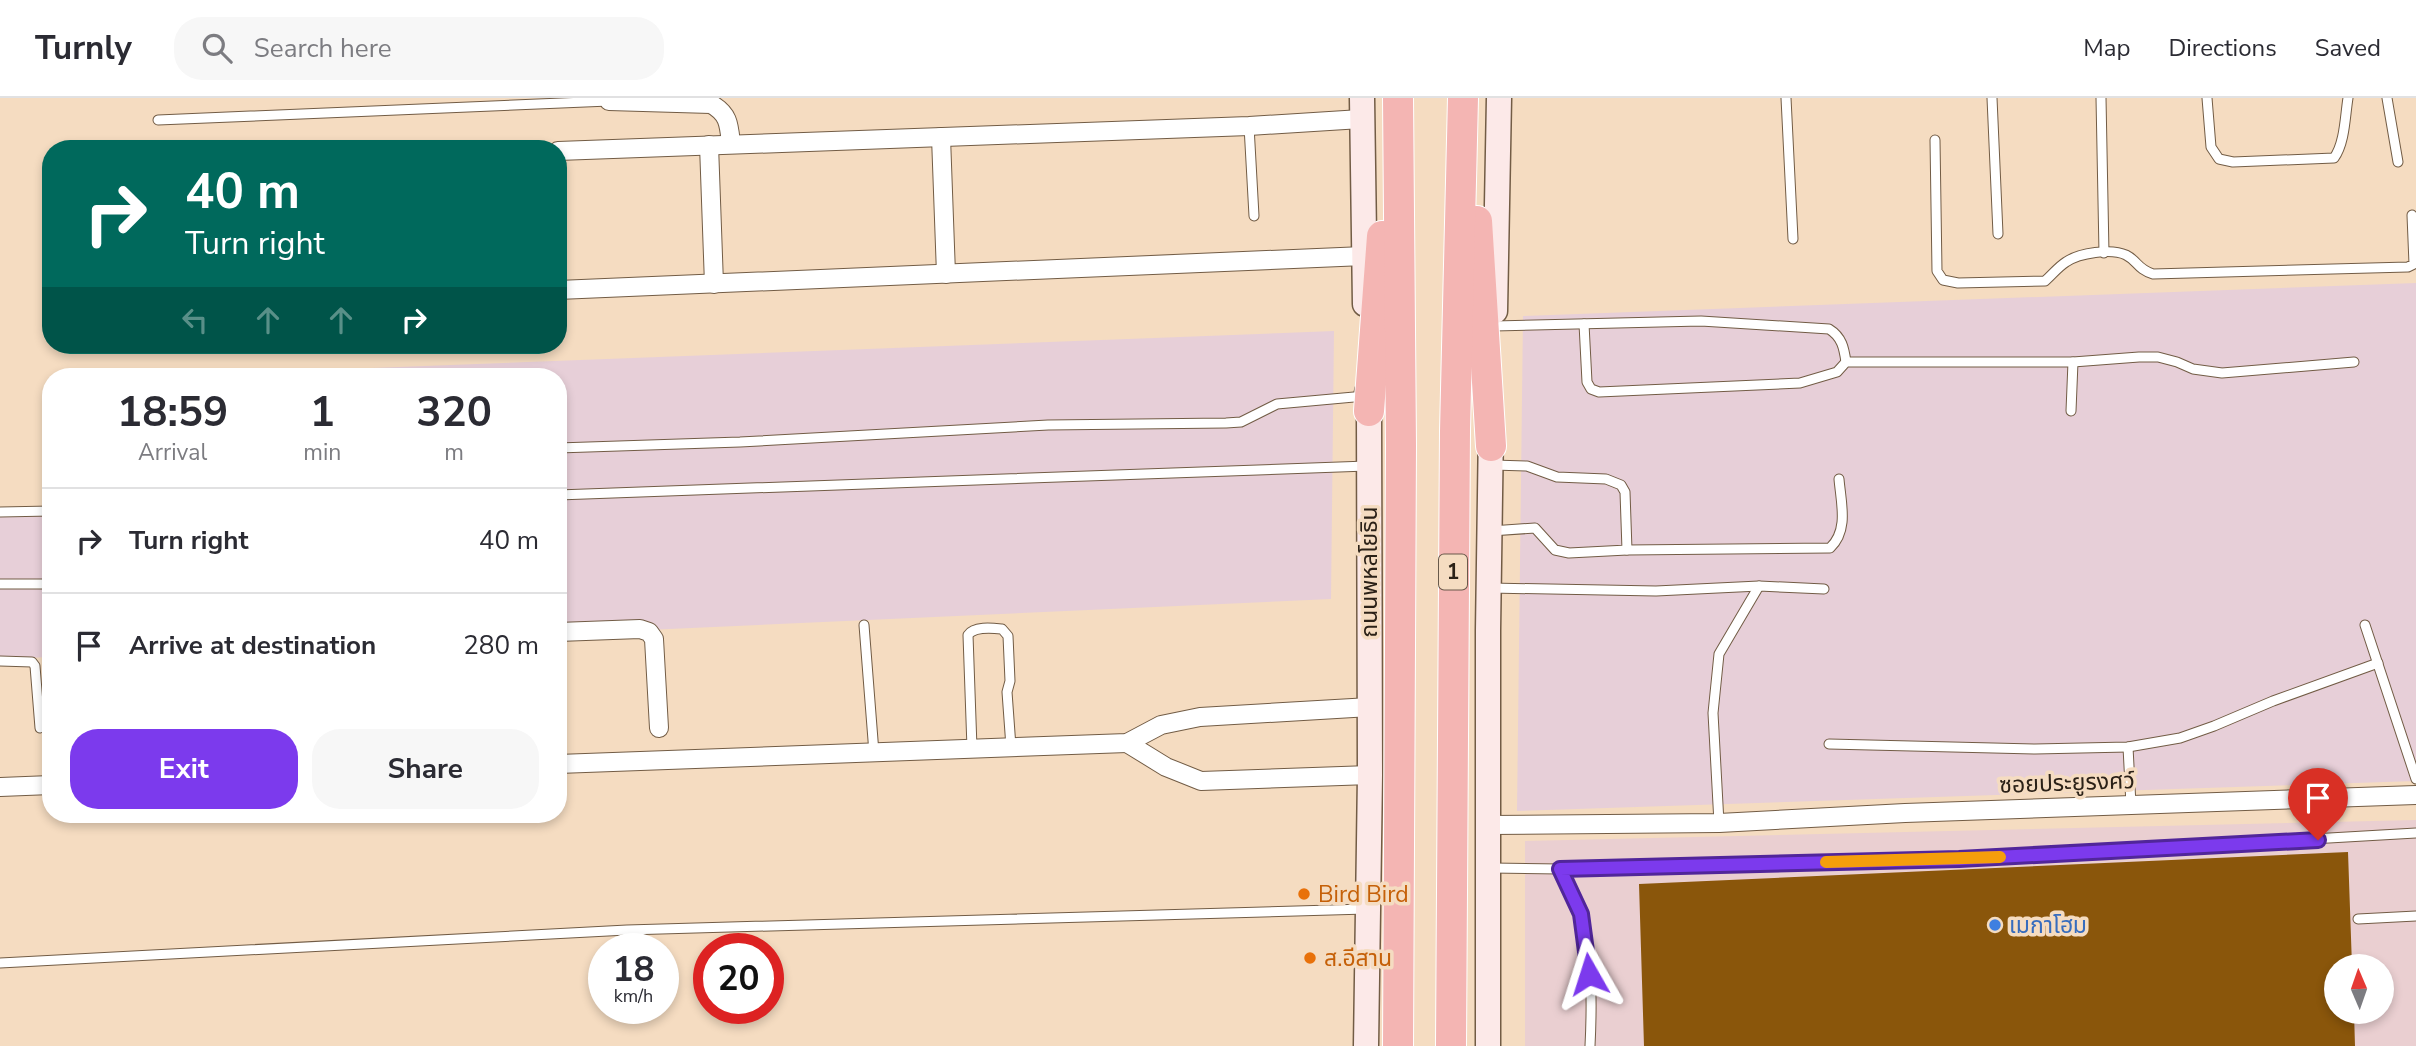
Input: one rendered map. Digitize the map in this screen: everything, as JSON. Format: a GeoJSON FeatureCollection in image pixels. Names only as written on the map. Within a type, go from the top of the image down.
{"type":"FeatureCollection","features":[{"type":"Feature","properties":{"kind":"highway"},"geometry":{"type":"LineString","coordinates":[[1368,403],[1392,98]]}},
{"type":"Feature","properties":{"kind":"highway","name":"ถนนพหลโยธิน"},"geometry":{"type":"LineString","coordinates":[[1398,98],[1401,473],[1398,1046]]}},
{"type":"Feature","properties":{"kind":"highway","name":"1"},"geometry":{"type":"LineString","coordinates":[[1451,1046],[1455,431],[1463,98]]}},
{"type":"Feature","properties":{"kind":"highway"},"geometry":{"type":"LineString","coordinates":[[1470,98],[1491,456]]}},
{"type":"Feature","properties":{"kind":"main road","name":"1"},"geometry":{"type":"LineString","coordinates":[[1488,1046],[1489,588],[1499,98]]}},
{"type":"Feature","properties":{"kind":"main road","name":"ถนนพหลโยธิน"},"geometry":{"type":"LineString","coordinates":[[1361,108],[1368,403],[1370,707],[1366,1046]]}},
{"type":"Feature","properties":{"kind":"street"},"geometry":{"type":"LineString","coordinates":[[609,100],[711,104],[729,118],[731,144]]}},
{"type":"Feature","properties":{"kind":"street"},"geometry":{"type":"LineString","coordinates":[[567,151],[1250,126],[1361,108]]}},
{"type":"Feature","properties":{"kind":"street"},"geometry":{"type":"LineString","coordinates":[[941,137],[946,274]]}},
{"type":"Feature","properties":{"kind":"street"},"geometry":{"type":"LineString","coordinates":[[709,145],[714,284]]}},
{"type":"Feature","properties":{"kind":"street"},"geometry":{"type":"LineString","coordinates":[[567,290],[1364,256]]}},
{"type":"Feature","properties":{"kind":"street"},"geometry":{"type":"LineString","coordinates":[[567,632],[640,629],[649,632],[654,639],[659,728]]}},
{"type":"Feature","properties":{"kind":"street"},"geometry":{"type":"LineString","coordinates":[[567,764],[1127,743],[1161,725],[1200,717],[1370,707]]}},
{"type":"Feature","properties":{"kind":"street"},"geometry":{"type":"LineString","coordinates":[[1127,743],[1166,767],[1201,781],[1370,775]]}},
{"type":"Feature","properties":{"kind":"street"},"geometry":{"type":"LineString","coordinates":[[0,787],[42,785]]}},
{"type":"Feature","properties":{"kind":"street","name":"ซอยประยูรงศว์"},"geometry":{"type":"LineString","coordinates":[[1488,825],[1719,823],[1905,813],[2416,795]]}},
{"type":"Feature","properties":{"kind":"lane"},"geometry":{"type":"LineString","coordinates":[[1786,98],[1793,239]]}},
{"type":"Feature","properties":{"kind":"lane"},"geometry":{"type":"LineString","coordinates":[[1992,98],[1998,234]]}},
{"type":"Feature","properties":{"kind":"lane"},"geometry":{"type":"LineString","coordinates":[[2101,98],[2104,253]]}},
{"type":"Feature","properties":{"kind":"lane"},"geometry":{"type":"LineString","coordinates":[[2207,98],[2211,147],[2219,159],[2233,162],[2334,158],[2342,138],[2348,98]]}},
{"type":"Feature","properties":{"kind":"lane"},"geometry":{"type":"LineString","coordinates":[[2387,98],[2399,162]]}},
{"type":"Feature","properties":{"kind":"lane"},"geometry":{"type":"LineString","coordinates":[[158,120],[609,100]]}},
{"type":"Feature","properties":{"kind":"lane"},"geometry":{"type":"LineString","coordinates":[[1250,126],[1254,216]]}},
{"type":"Feature","properties":{"kind":"lane"},"geometry":{"type":"LineString","coordinates":[[1935,140],[1937,271],[1943,280],[1958,283],[2045,281],[2063,264],[2076,257],[2104,253],[2124,254],[2142,271],[2153,274],[2408,267],[2414,264],[2415,256],[2412,215]]}},
{"type":"Feature","properties":{"kind":"lane"},"geometry":{"type":"LineString","coordinates":[[1494,326],[1701,321],[1829,329],[1837,334],[1843,343],[1846,362],[1838,372],[1800,383],[1599,392],[1587,382],[1584,324]]}},
{"type":"Feature","properties":{"kind":"lane"},"geometry":{"type":"LineString","coordinates":[[1846,362],[2073,362],[2158,357],[2193,369],[2222,373],[2354,362]]}},
{"type":"Feature","properties":{"kind":"lane"},"geometry":{"type":"LineString","coordinates":[[2071,411],[2073,362]]}},
{"type":"Feature","properties":{"kind":"lane"},"geometry":{"type":"LineString","coordinates":[[567,448],[740,442],[1048,425],[1226,423],[1241,422],[1277,404],[1368,403]]}},
{"type":"Feature","properties":{"kind":"lane"},"geometry":{"type":"LineString","coordinates":[[1491,456],[1557,477],[1606,479],[1621,485],[1625,492],[1627,550]]}},
{"type":"Feature","properties":{"kind":"lane"},"geometry":{"type":"LineString","coordinates":[[567,495],[1368,466]]}},
{"type":"Feature","properties":{"kind":"lane"},"geometry":{"type":"LineString","coordinates":[[1490,531],[1535,528],[1555,550],[1569,553],[1627,550],[1821,550],[1830,548],[1843,528],[1839,479]]}},
{"type":"Feature","properties":{"kind":"lane"},"geometry":{"type":"LineString","coordinates":[[0,513],[42,511]]}},
{"type":"Feature","properties":{"kind":"lane"},"geometry":{"type":"LineString","coordinates":[[0,584],[42,583]]}},
{"type":"Feature","properties":{"kind":"lane"},"geometry":{"type":"LineString","coordinates":[[1489,588],[1656,592],[1759,586],[1824,589]]}},
{"type":"Feature","properties":{"kind":"lane"},"geometry":{"type":"LineString","coordinates":[[1719,823],[1713,713],[1719,654],[1759,586]]}},
{"type":"Feature","properties":{"kind":"lane"},"geometry":{"type":"LineString","coordinates":[[864,625],[874,753]]}},
{"type":"Feature","properties":{"kind":"lane"},"geometry":{"type":"LineString","coordinates":[[2365,625],[2416,779]]}},
{"type":"Feature","properties":{"kind":"lane"},"geometry":{"type":"LineString","coordinates":[[972,748],[968,635],[975,629],[1002,629],[1008,636],[1010,681],[1007,692],[1011,747]]}},
{"type":"Feature","properties":{"kind":"lane"},"geometry":{"type":"LineString","coordinates":[[0,661],[28,660],[35,666],[40,729]]}},
{"type":"Feature","properties":{"kind":"lane"},"geometry":{"type":"LineString","coordinates":[[1829,744],[2035,750],[2128,747],[2180,737],[2214,726],[2273,701],[2378,663]]}},
{"type":"Feature","properties":{"kind":"lane"},"geometry":{"type":"LineString","coordinates":[[2128,747],[2131,805]]}},
{"type":"Feature","properties":{"kind":"lane"},"geometry":{"type":"LineString","coordinates":[[1489,867],[1560,869],[1959,859],[2416,833]]}},
{"type":"Feature","properties":{"kind":"lane"},"geometry":{"type":"LineString","coordinates":[[1560,869],[1581,914],[1588,953],[1590,1046]]}},
{"type":"Feature","properties":{"kind":"lane"},"geometry":{"type":"LineString","coordinates":[[0,963],[627,930],[1368,909]]}},
{"type":"Feature","properties":{"kind":"lane"},"geometry":{"type":"LineString","coordinates":[[2358,919],[2416,916]]}},
{"type":"Feature","properties":{"kind":"shaded area"},"geometry":{"type":"Polygon","coordinates":[[[2416,283],[2416,781],[1517,811],[1523,316],[2416,283]]]}},
{"type":"Feature","properties":{"kind":"shaded area"},"geometry":{"type":"Polygon","coordinates":[[[1334,331],[1331,599],[567,634],[567,368],[372,368],[1334,331]]]}},
{"type":"Feature","properties":{"kind":"shaded area"},"geometry":{"type":"Polygon","coordinates":[[[42,511],[42,657],[0,659],[0,513],[42,511]]]}},
{"type":"Feature","properties":{"kind":"shaded area","name":"เมกาโฮม"},"geometry":{"type":"Polygon","coordinates":[[[2416,820],[2416,1046],[1525,1046],[1525,841],[2416,820]]]}},
{"type":"Feature","properties":{"kind":"building","name":"เมกาโฮม"},"geometry":{"type":"Polygon","coordinates":[[[2348,852],[2352,954],[2324,954],[2324,1024],[2354,1024],[2355,1046],[1644,1046],[1639,884],[2348,852]]]}},
{"type":"Feature","properties":{"kind":"slow traffic"},"geometry":{"type":"LineString","coordinates":[[1826,862],[2000,857]]}},
{"type":"Feature","properties":{"kind":"place","name":"Bird Bird"},"geometry":{"type":"Point","coordinates":[1304,894]}},
{"type":"Feature","properties":{"kind":"place","name":"เมกาโฮม"},"geometry":{"type":"Point","coordinates":[1995,925]}},
{"type":"Feature","properties":{"kind":"place","name":"ส.อีสาน"},"geometry":{"type":"Point","coordinates":[1310,958]}},
{"type":"Feature","properties":{"kind":"route"},"geometry":{"type":"LineString","coordinates":[[1589,974],[1581,914],[1560,869],[1959,859],[2318,840]]}}]}
